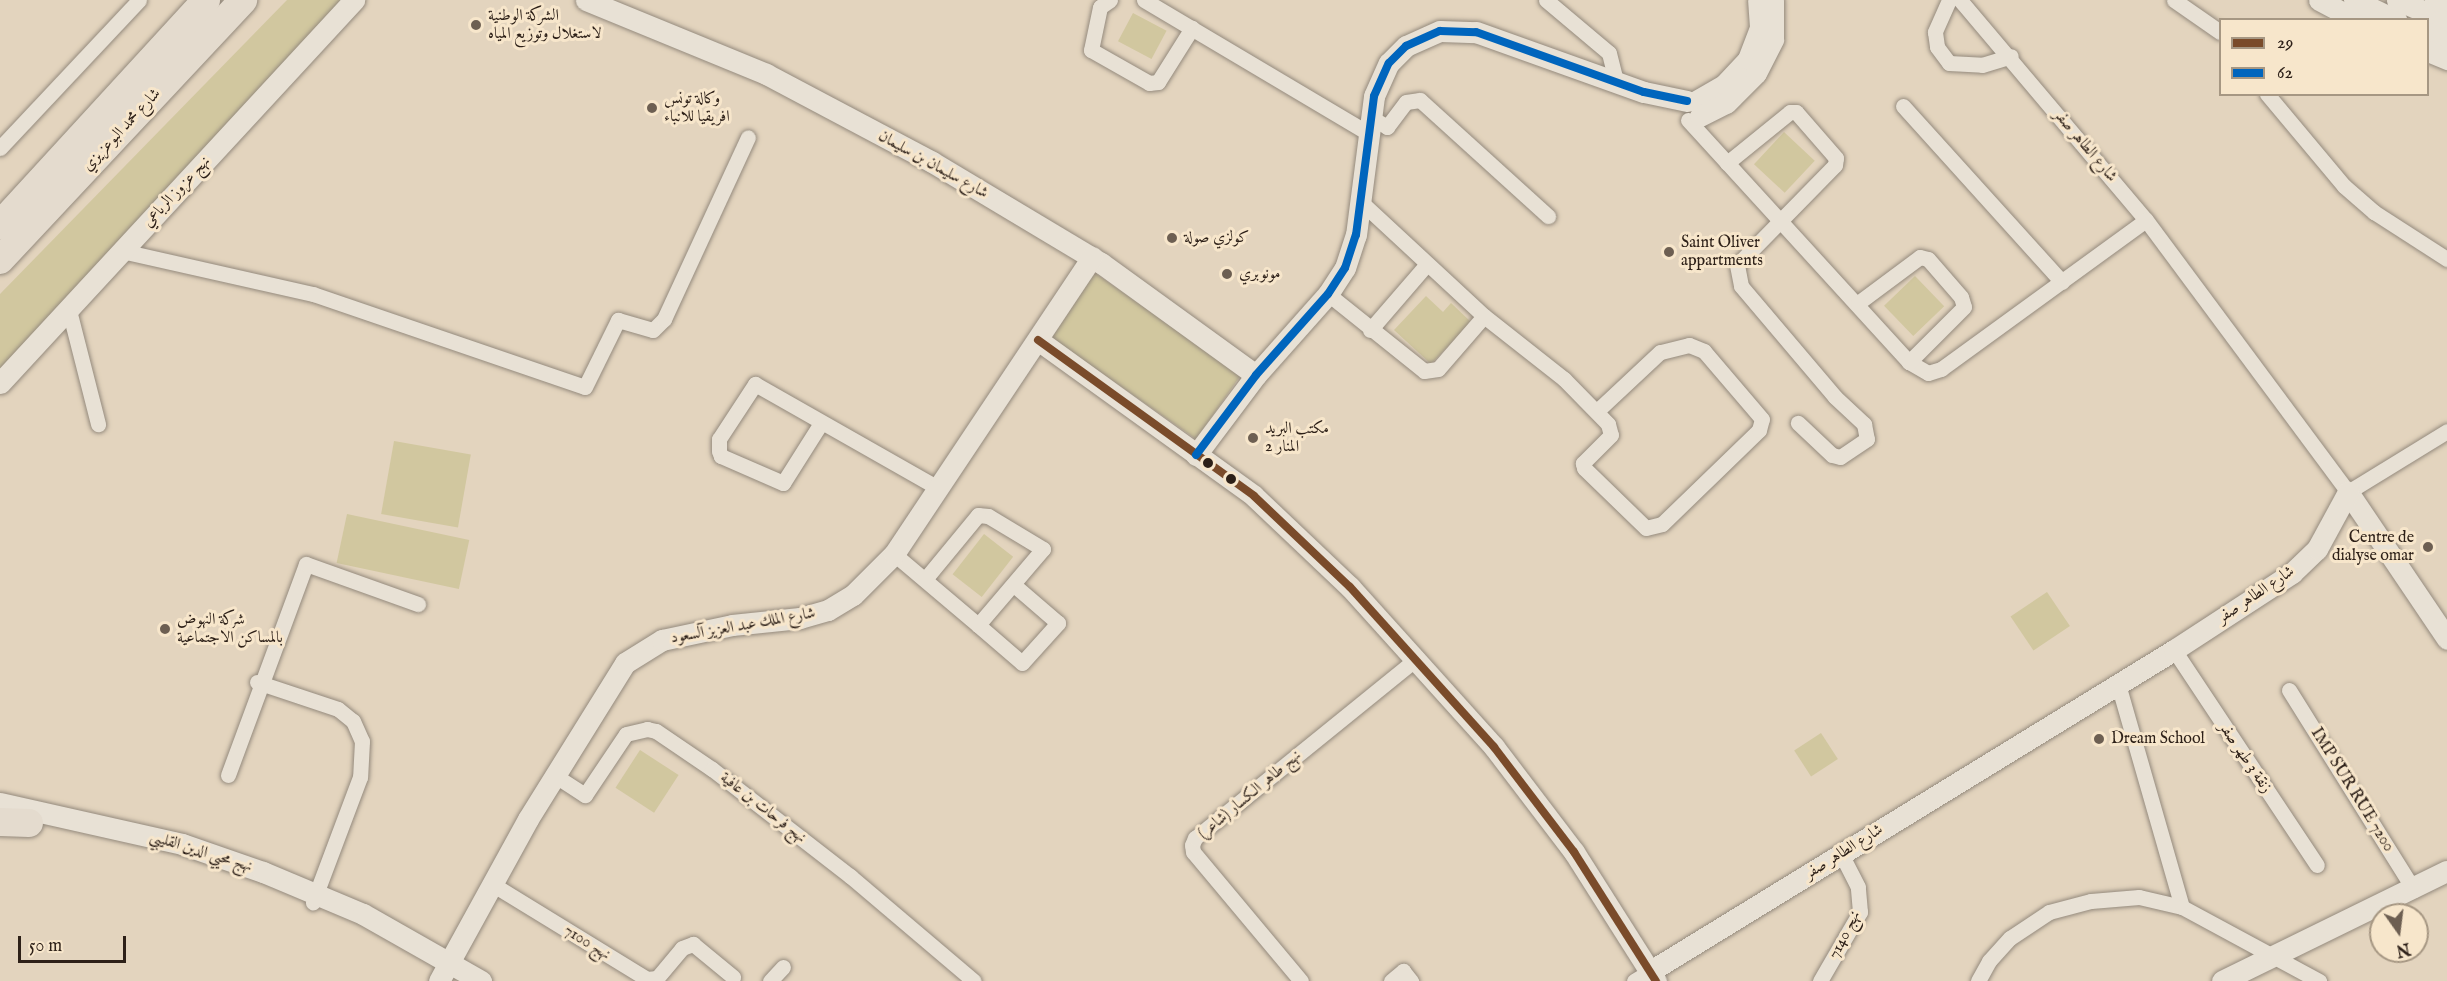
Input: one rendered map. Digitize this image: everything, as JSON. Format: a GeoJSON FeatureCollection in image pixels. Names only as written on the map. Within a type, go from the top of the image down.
{"type":"FeatureCollection","features":[{"type":"Feature","properties":{"kind":"highway","name":"شارع محمد البوعزيزي"},"geometry":{"type":"LineString","coordinates":[[0,225],[206,0]]}},
{"type":"Feature","properties":{"kind":"highway","name":"شارع محمد البوعزيزي"},"geometry":{"type":"LineString","coordinates":[[0,260],[243,0]]}},
{"type":"Feature","properties":{"kind":"highway"},"geometry":{"type":"LineString","coordinates":[[0,820],[29,823]]}},
{"type":"Feature","properties":{"kind":"street"},"geometry":{"type":"LineString","coordinates":[[0,148],[139,0]]}},
{"type":"Feature","properties":{"kind":"street","name":"نهج عزوز الرباعي"},"geometry":{"type":"LineString","coordinates":[[0,383],[354,0]]}},
{"type":"Feature","properties":{"kind":"street","name":"شارع سليمان بن سليمان"},"geometry":{"type":"LineString","coordinates":[[586,0],[766,74],[932,162],[1092,257],[1256,375]]}},
{"type":"Feature","properties":{"kind":"street"},"geometry":{"type":"LineString","coordinates":[[1144,0],[1368,124],[1386,128],[1406,102],[1420,100],[1548,216]]}},
{"type":"Feature","properties":{"kind":"street"},"geometry":{"type":"LineString","coordinates":[[1546,0],[1609,53],[1616,82]]}},
{"type":"Feature","properties":{"kind":"street"},"geometry":{"type":"LineString","coordinates":[[1691,111],[1725,84],[1748,59],[1760,27],[1758,0]]}},
{"type":"Feature","properties":{"kind":"street"},"geometry":{"type":"LineString","coordinates":[[1691,111],[1737,94],[1756,73],[1773,39],[1773,0]]}},
{"type":"Feature","properties":{"kind":"street"},"geometry":{"type":"LineString","coordinates":[[1949,0],[1935,32],[1937,47],[1949,63],[1982,65],[2010,56]]}},
{"type":"Feature","properties":{"kind":"street","name":"شارع الطاهر صفر"},"geometry":{"type":"LineString","coordinates":[[1646,978],[1841,854],[2174,650],[2292,573],[2317,549],[2348,492],[2146,220],[2010,56],[1960,0]]}},
{"type":"Feature","properties":{"kind":"street"},"geometry":{"type":"LineString","coordinates":[[2174,0],[2219,31]]}},
{"type":"Feature","properties":{"kind":"street"},"geometry":{"type":"LineString","coordinates":[[2319,0],[2353,18]]}},
{"type":"Feature","properties":{"kind":"street"},"geometry":{"type":"LineString","coordinates":[[2354,0],[2392,18]]}},
{"type":"Feature","properties":{"kind":"street"},"geometry":{"type":"LineString","coordinates":[[2397,0],[2447,21]]}},
{"type":"Feature","properties":{"kind":"street"},"geometry":{"type":"LineString","coordinates":[[2434,0],[2447,5]]}},
{"type":"Feature","properties":{"kind":"street"},"geometry":{"type":"LineString","coordinates":[[1099,2],[1091,50],[1149,83],[1158,82],[1192,28]]}},
{"type":"Feature","properties":{"kind":"street"},"geometry":{"type":"LineString","coordinates":[[1196,455],[1256,375],[1328,294],[1345,268],[1360,202],[1368,124],[1380,79],[1397,54],[1417,39],[1446,30],[1482,33],[1691,111],[1727,163],[1858,303],[1909,362],[1928,374],[1941,369],[2146,220]]}},
{"type":"Feature","properties":{"kind":"street"},"geometry":{"type":"LineString","coordinates":[[2429,34],[2447,41]]}},
{"type":"Feature","properties":{"kind":"street"},"geometry":{"type":"LineString","coordinates":[[2429,52],[2447,59]]}},
{"type":"Feature","properties":{"kind":"street"},"geometry":{"type":"LineString","coordinates":[[2269,96],[2344,186],[2374,212],[2447,259]]}},
{"type":"Feature","properties":{"kind":"street"},"geometry":{"type":"LineString","coordinates":[[1904,106],[2062,282]]}},
{"type":"Feature","properties":{"kind":"street"},"geometry":{"type":"LineString","coordinates":[[1727,163],[1784,116],[1796,112],[1829,147],[1835,165],[1737,265],[1741,286],[1835,397],[1864,424],[1867,439],[1840,457],[1832,455],[1798,423]]}},
{"type":"Feature","properties":{"kind":"street"},"geometry":{"type":"LineString","coordinates":[[122,251],[313,294],[585,387],[618,320],[653,330],[664,319],[748,137]]}},
{"type":"Feature","properties":{"kind":"street"},"geometry":{"type":"LineString","coordinates":[[1360,202],[1484,316],[1564,379],[1597,411],[1608,424],[1611,435],[1583,464],[1584,468],[1646,528],[1662,524],[1759,430],[1762,419],[1704,351],[1689,345],[1660,352],[1597,411]]}},
{"type":"Feature","properties":{"kind":"street","name":"شارع الملك عبد العزيز آلسعود"},"geometry":{"type":"LineString","coordinates":[[439,981],[554,775],[616,674],[648,645],[704,630],[800,618],[828,610],[853,595],[894,554],[1092,257]]}},
{"type":"Feature","properties":{"kind":"street"},"geometry":{"type":"LineString","coordinates":[[1858,303],[1920,257],[1928,259],[1961,297],[1964,307],[1909,362]]}},
{"type":"Feature","properties":{"kind":"street"},"geometry":{"type":"LineString","coordinates":[[1370,330],[1427,264]]}},
{"type":"Feature","properties":{"kind":"street"},"geometry":{"type":"LineString","coordinates":[[1328,294],[1418,368],[1431,372],[1438,369],[1484,316]]}},
{"type":"Feature","properties":{"kind":"street"},"geometry":{"type":"LineString","coordinates":[[69,310],[98,424]]}},
{"type":"Feature","properties":{"kind":"street"},"geometry":{"type":"LineString","coordinates":[[1038,340],[1254,496],[1303,540],[1417,658],[1494,747],[1574,852],[1646,978]]}},
{"type":"Feature","properties":{"kind":"street"},"geometry":{"type":"LineString","coordinates":[[821,423],[783,483],[721,456],[719,451],[719,439],[754,384],[938,488]]}},
{"type":"Feature","properties":{"kind":"street"},"geometry":{"type":"LineString","coordinates":[[2447,431],[2348,492],[2447,639]]}},
{"type":"Feature","properties":{"kind":"street"},"geometry":{"type":"LineString","coordinates":[[926,578],[973,519],[982,514],[1043,549],[978,624]]}},
{"type":"Feature","properties":{"kind":"street"},"geometry":{"type":"LineString","coordinates":[[894,554],[926,578],[1022,663],[1058,623],[1014,585]]}},
{"type":"Feature","properties":{"kind":"street"},"geometry":{"type":"LineString","coordinates":[[228,775],[260,683],[306,564],[418,604]]}},
{"type":"Feature","properties":{"kind":"street","name":"زنقة 3 طهر صفر"},"geometry":{"type":"LineString","coordinates":[[2174,650],[2317,866]]}},
{"type":"Feature","properties":{"kind":"street","name":"نهج طاهر الكسار (شاعر)"},"geometry":{"type":"LineString","coordinates":[[1301,981],[1194,852],[1192,845],[1195,838],[1417,658]]}},
{"type":"Feature","properties":{"kind":"street"},"geometry":{"type":"LineString","coordinates":[[260,683],[338,709],[353,721],[362,741],[360,777],[315,897]]}},
{"type":"Feature","properties":{"kind":"street"},"geometry":{"type":"LineString","coordinates":[[2118,684],[2182,908]]}},
{"type":"Feature","properties":{"kind":"street","name":"IMP SUR RUE 7200"},"geometry":{"type":"LineString","coordinates":[[2289,690],[2414,890]]}},
{"type":"Feature","properties":{"kind":"street","name":"نهج فرحات بن عافية"},"geometry":{"type":"LineString","coordinates":[[554,775],[585,795],[626,734],[646,729],[656,731],[712,769],[850,876],[974,981]]}},
{"type":"Feature","properties":{"kind":"street","name":"نهج محيي الدين القليبي"},"geometry":{"type":"LineString","coordinates":[[0,803],[182,844],[315,897],[392,931],[481,981]]}},
{"type":"Feature","properties":{"kind":"street","name":"نهج محيي الدين القليبي"},"geometry":{"type":"LineString","coordinates":[[29,823],[125,841],[315,897]]}},
{"type":"Feature","properties":{"kind":"street","name":"نهج 7140"},"geometry":{"type":"LineString","coordinates":[[1820,981],[1860,912],[1858,887],[1841,854]]}},
{"type":"Feature","properties":{"kind":"street"},"geometry":{"type":"LineString","coordinates":[[2222,981],[2414,890],[2447,871]]}},
{"type":"Feature","properties":{"kind":"street","name":"نهج 7100"},"geometry":{"type":"LineString","coordinates":[[492,884],[647,980],[657,978],[682,948],[693,944],[733,977]]}},
{"type":"Feature","properties":{"kind":"street"},"geometry":{"type":"LineString","coordinates":[[1978,981],[1989,961],[2010,938],[2049,912],[2091,901],[2139,897],[2182,908],[2319,981]]}},
{"type":"Feature","properties":{"kind":"street"},"geometry":{"type":"LineString","coordinates":[[770,981],[783,967]]}},
{"type":"Feature","properties":{"kind":"street"},"geometry":{"type":"LineString","coordinates":[[1391,981],[1403,971],[1411,981]]}},
{"type":"Feature","properties":{"kind":"shaded area"},"geometry":{"type":"Polygon","coordinates":[[[287,0],[341,0],[0,377],[0,294],[287,0]]]}},
{"type":"Feature","properties":{"kind":"shaded area"},"geometry":{"type":"Polygon","coordinates":[[[1133,13],[1167,31],[1152,59],[1118,41],[1133,13]]]}},
{"type":"Feature","properties":{"kind":"shaded area"},"geometry":{"type":"Polygon","coordinates":[[[1784,132],[1815,161],[1785,193],[1754,164],[1784,132]]]}},
{"type":"Feature","properties":{"kind":"shaded area"},"geometry":{"type":"Polygon","coordinates":[[[1095,273],[1241,375],[1196,439],[1050,337],[1095,273]]]}},
{"type":"Feature","properties":{"kind":"shaded area"},"geometry":{"type":"Polygon","coordinates":[[[1915,276],[1944,306],[1913,336],[1884,306],[1915,276]]]}},
{"type":"Feature","properties":{"kind":"shaded area"},"geometry":{"type":"Polygon","coordinates":[[[1426,296],[1443,312],[1451,303],[1471,322],[1431,364],[1394,330],[1426,296]]]}},
{"type":"Feature","properties":{"kind":"shaded area"},"geometry":{"type":"Polygon","coordinates":[[[394,441],[471,455],[458,527],[381,514],[394,441]]]}},
{"type":"Feature","properties":{"kind":"shaded area"},"geometry":{"type":"Polygon","coordinates":[[[347,514],[469,540],[459,589],[337,563],[347,514]]]}},
{"type":"Feature","properties":{"kind":"shaded area"},"geometry":{"type":"Polygon","coordinates":[[[984,534],[1013,557],[982,597],[953,574],[984,534]]]}},
{"type":"Feature","properties":{"kind":"shaded area"},"geometry":{"type":"Polygon","coordinates":[[[2047,592],[2070,626],[2033,651],[2011,617],[2047,592]]]}},
{"type":"Feature","properties":{"kind":"shaded area"},"geometry":{"type":"Polygon","coordinates":[[[1821,733],[1838,759],[1811,776],[1794,750],[1821,733]]]}},
{"type":"Feature","properties":{"kind":"shaded area"},"geometry":{"type":"Polygon","coordinates":[[[640,750],[679,775],[654,813],[615,788],[640,750]]]}},
{"type":"Feature","properties":{"kind":"transit line","name":"62"},"geometry":{"type":"LineString","coordinates":[[1196,455],[1256,375],[1328,294],[1345,268],[1356,235],[1374,96],[1389,63],[1406,46],[1440,31],[1476,32],[1644,92],[1687,101]]}},
{"type":"Feature","properties":{"kind":"transit line","name":"29"},"geometry":{"type":"LineString","coordinates":[[1038,340],[1254,496],[1350,587],[1494,747],[1574,852],[1656,981]]}},
{"type":"Feature","properties":{"kind":"place","name":"الشركة الوطنية لاستغلال وتوزيع المياه"},"geometry":{"type":"Point","coordinates":[476,25]}},
{"type":"Feature","properties":{"kind":"place","name":"وكالة تونس افريقيا للانباء"},"geometry":{"type":"Point","coordinates":[652,108]}},
{"type":"Feature","properties":{"kind":"place","name":"كولزي صولة"},"geometry":{"type":"Point","coordinates":[1172,238]}},
{"type":"Feature","properties":{"kind":"place","name":"Saint Oliver appartments"},"geometry":{"type":"Point","coordinates":[1669,252]}},
{"type":"Feature","properties":{"kind":"place","name":"مونوبري"},"geometry":{"type":"Point","coordinates":[1227,274]}},
{"type":"Feature","properties":{"kind":"place","name":"مكتب البريد المنار 2"},"geometry":{"type":"Point","coordinates":[1253,438]}},
{"type":"Feature","properties":{"kind":"place","name":"Centre de dialyse omar"},"geometry":{"type":"Point","coordinates":[2428,547]}},
{"type":"Feature","properties":{"kind":"place","name":"شركة النهوض بالمساكن الاجتماعية"},"geometry":{"type":"Point","coordinates":[165,629]}},
{"type":"Feature","properties":{"kind":"place","name":"Dream School"},"geometry":{"type":"Point","coordinates":[2099,739]}}]}
